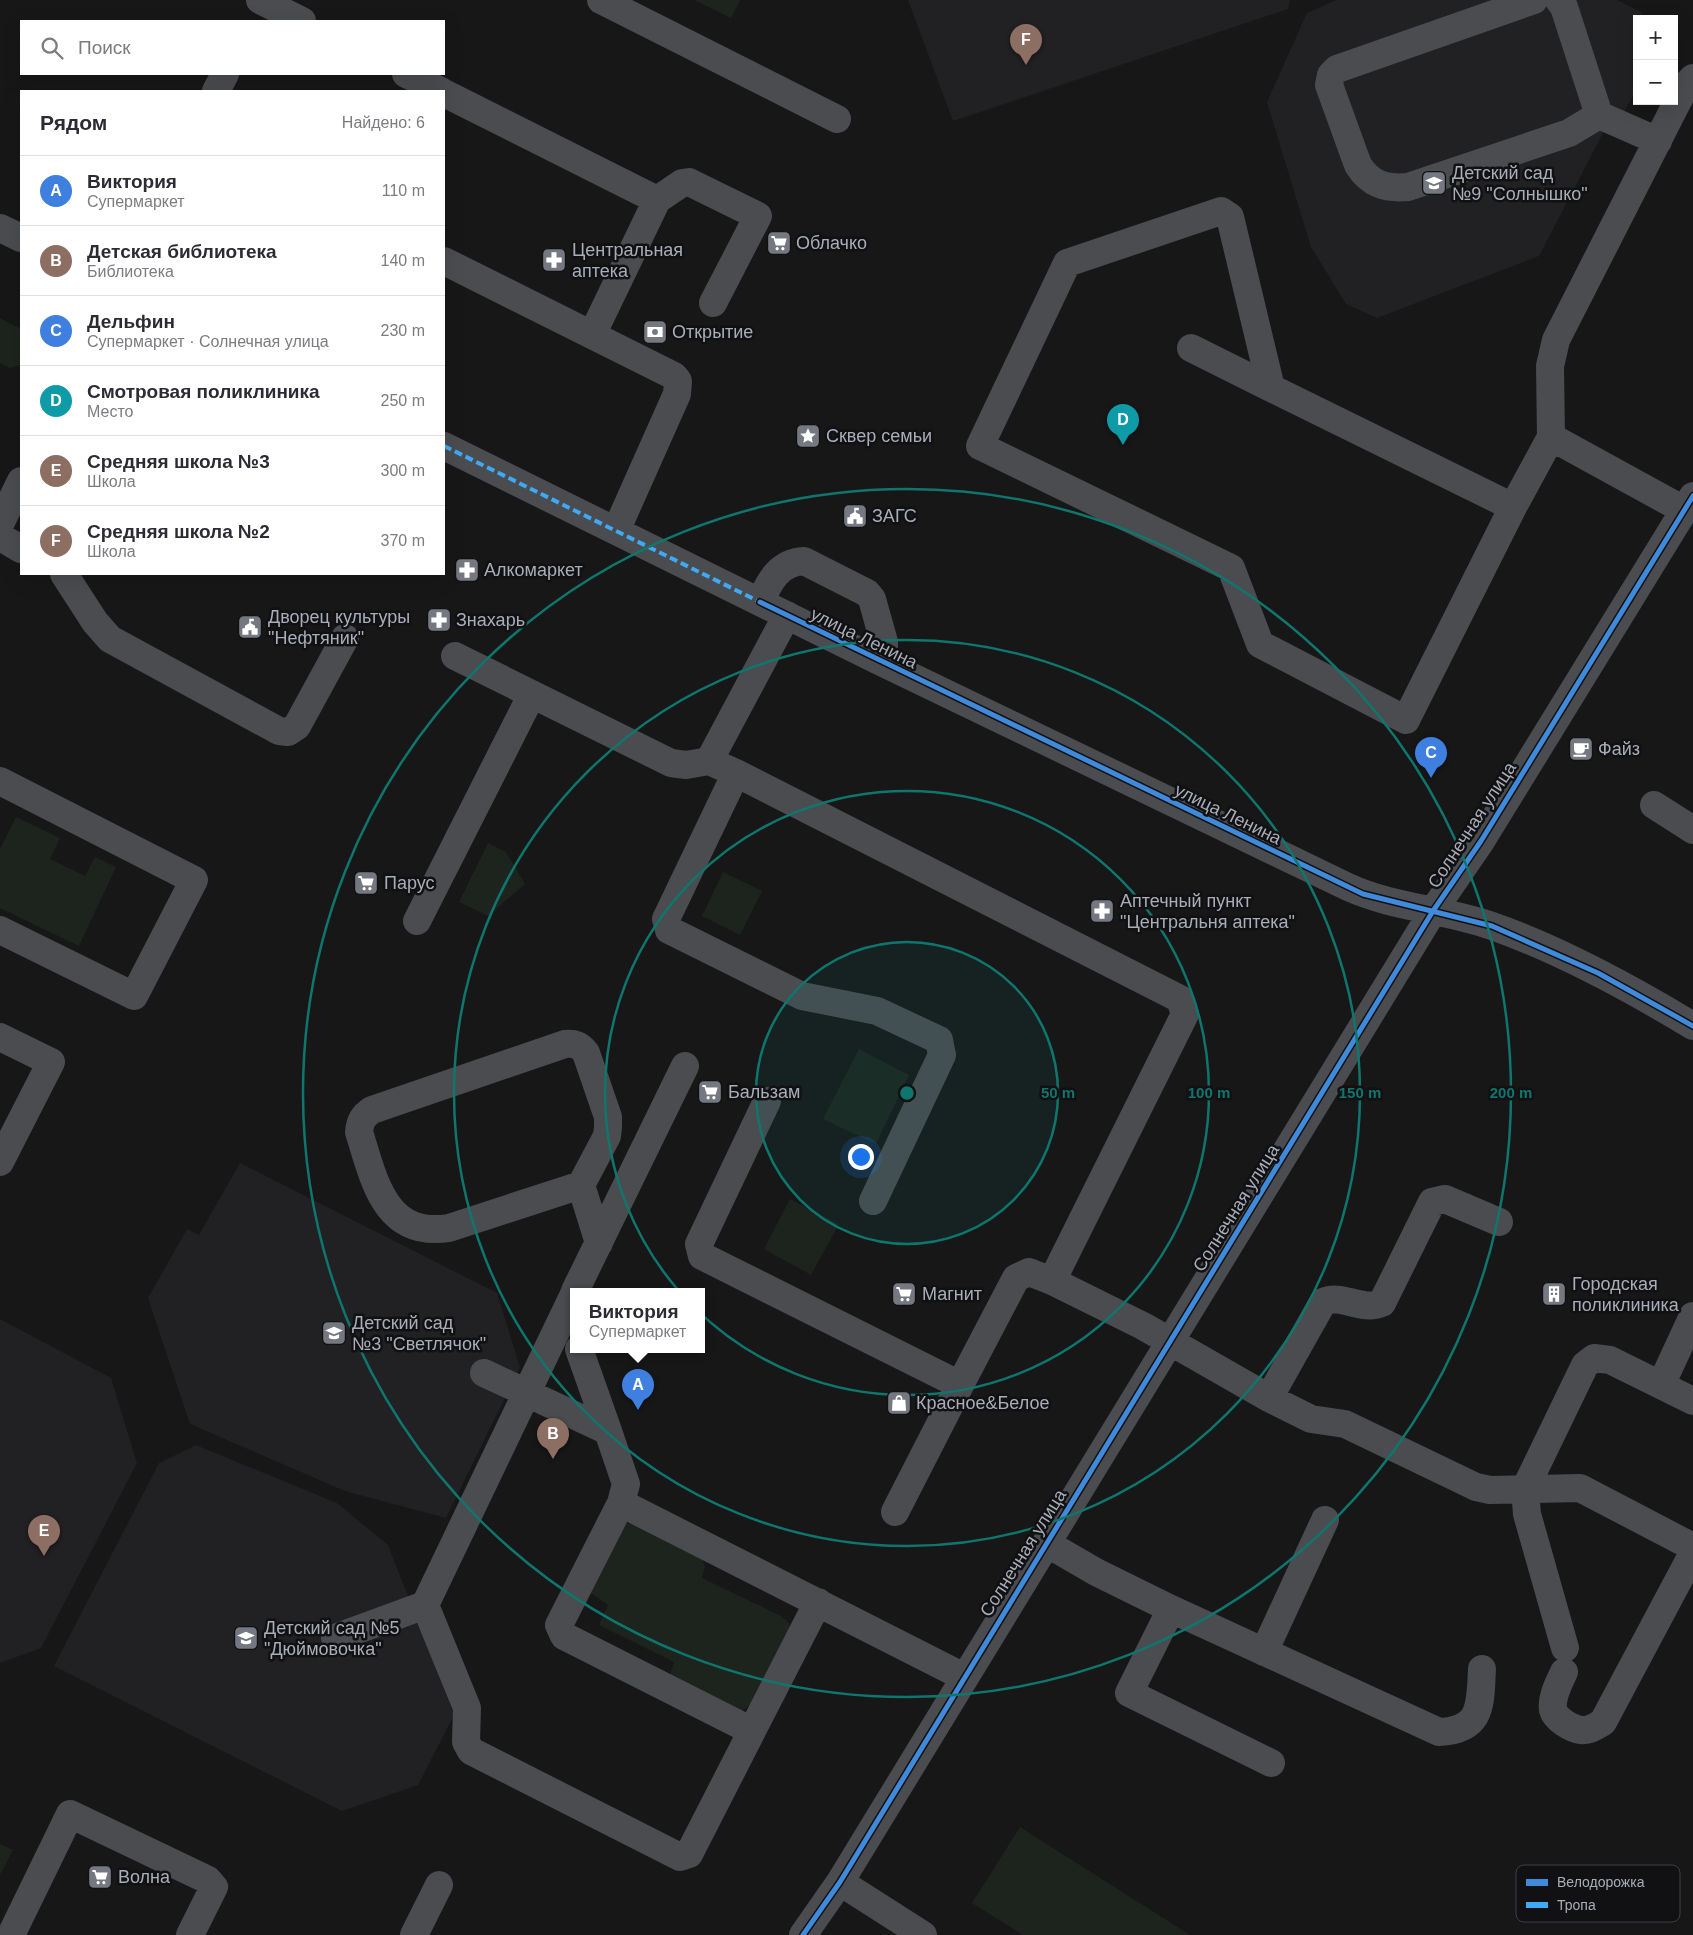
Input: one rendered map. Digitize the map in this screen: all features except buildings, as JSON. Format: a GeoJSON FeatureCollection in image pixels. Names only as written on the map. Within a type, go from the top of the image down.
{"type":"FeatureCollection","features":[{"type":"Feature","properties":{"kind":"street"},"geometry":{"type":"LineString","coordinates":[[601,0],[837,119]]}},
{"type":"Feature","properties":{"kind":"street"},"geometry":{"type":"LineString","coordinates":[[1534,0],[1337,69],[1330,76],[1329,84],[1358,165],[1365,176],[1373,182],[1395,188],[1408,187],[1569,132],[1599,115]]}},
{"type":"Feature","properties":{"kind":"street"},"geometry":{"type":"LineString","coordinates":[[1559,0],[1564,7],[1599,115],[1658,142]]}},
{"type":"Feature","properties":{"kind":"street"},"geometry":{"type":"LineString","coordinates":[[259,6],[299,20]]}},
{"type":"Feature","properties":{"kind":"street"},"geometry":{"type":"LineString","coordinates":[[217,90],[224,75]]}},
{"type":"Feature","properties":{"kind":"street"},"geometry":{"type":"LineString","coordinates":[[408,75],[438,90]]}},
{"type":"Feature","properties":{"kind":"street"},"geometry":{"type":"LineString","coordinates":[[1270,388],[1230,217],[1221,211],[1067,263],[980,446],[1231,568],[1260,644],[1406,720],[1512,507],[1551,437],[1550,366],[1556,340],[1686,85],[1693,78]]}},
{"type":"Feature","properties":{"kind":"street"},"geometry":{"type":"LineString","coordinates":[[445,94],[657,200]]}},
{"type":"Feature","properties":{"kind":"street"},"geometry":{"type":"LineString","coordinates":[[592,335],[657,200],[682,183],[689,182],[758,216],[713,303]]}},
{"type":"Feature","properties":{"kind":"street"},"geometry":{"type":"LineString","coordinates":[[0,228],[20,238]]}},
{"type":"Feature","properties":{"kind":"street"},"geometry":{"type":"LineString","coordinates":[[445,262],[674,376],[679,387],[678,394],[616,531]]}},
{"type":"Feature","properties":{"kind":"street"},"geometry":{"type":"LineString","coordinates":[[1191,348],[1512,507]]}},
{"type":"Feature","properties":{"kind":"street"},"geometry":{"type":"LineString","coordinates":[[1551,437],[1689,503]]}},
{"type":"Feature","properties":{"kind":"street","name":"улица Ленина"},"geometry":{"type":"LineString","coordinates":[[445,446],[877,660],[1362,894],[1492,926],[1598,973],[1693,1026]]}},
{"type":"Feature","properties":{"kind":"street"},"geometry":{"type":"LineString","coordinates":[[0,524],[20,483]]}},
{"type":"Feature","properties":{"kind":"street","name":"Солнечная улица"},"geometry":{"type":"LineString","coordinates":[[803,1935],[840,1882],[1434,911],[1481,841],[1689,503]]}},
{"type":"Feature","properties":{"kind":"street"},"geometry":{"type":"LineString","coordinates":[[0,537],[20,548]]}},
{"type":"Feature","properties":{"kind":"street"},"geometry":{"type":"LineString","coordinates":[[760,602],[770,580],[776,573],[796,562],[812,565],[867,593],[872,599],[884,642],[884,648],[877,660]]}},
{"type":"Feature","properties":{"kind":"street"},"geometry":{"type":"LineString","coordinates":[[65,575],[95,622],[110,639],[279,731],[288,732],[297,726],[345,638]]}},
{"type":"Feature","properties":{"kind":"street"},"geometry":{"type":"LineString","coordinates":[[710,761],[787,615]]}},
{"type":"Feature","properties":{"kind":"street"},"geometry":{"type":"LineString","coordinates":[[455,656],[670,763],[686,765],[710,761],[1180,999],[1185,1014],[1052,1281]]}},
{"type":"Feature","properties":{"kind":"street"},"geometry":{"type":"LineString","coordinates":[[417,921],[532,694]]}},
{"type":"Feature","properties":{"kind":"street"},"geometry":{"type":"LineString","coordinates":[[736,774],[666,918],[669,930],[802,996],[877,1011],[939,1040],[942,1055],[873,1201]]}},
{"type":"Feature","properties":{"kind":"street"},"geometry":{"type":"LineString","coordinates":[[0,782],[194,880],[134,996],[0,930]]}},
{"type":"Feature","properties":{"kind":"street"},"geometry":{"type":"LineString","coordinates":[[1654,806],[1693,830]]}},
{"type":"Feature","properties":{"kind":"street"},"geometry":{"type":"LineString","coordinates":[[0,1037],[51,1062],[0,1162]]}},
{"type":"Feature","properties":{"kind":"street"},"geometry":{"type":"LineString","coordinates":[[581,1185],[449,1228],[440,1229],[417,1226],[396,1214],[382,1199],[359,1132],[360,1122],[364,1115],[372,1110],[573,1043],[581,1047],[586,1053],[608,1117],[607,1136],[581,1185],[599,1243]]}},
{"type":"Feature","properties":{"kind":"street"},"geometry":{"type":"LineString","coordinates":[[580,1288],[599,1243],[685,1066]]}},
{"type":"Feature","properties":{"kind":"street"},"geometry":{"type":"LineString","coordinates":[[767,1101],[699,1244],[702,1256],[960,1385]]}},
{"type":"Feature","properties":{"kind":"street"},"geometry":{"type":"LineString","coordinates":[[1269,1398],[1322,1302],[1332,1298],[1372,1307],[1382,1303],[1432,1202],[1445,1199],[1499,1222]]}},
{"type":"Feature","properties":{"kind":"street"},"geometry":{"type":"LineString","coordinates":[[895,1512],[1016,1278],[1030,1272],[1052,1281],[1170,1342],[1269,1398],[1311,1418],[1345,1424],[1476,1487],[1490,1490],[1580,1488],[1693,1547]]}},
{"type":"Feature","properties":{"kind":"street"},"geometry":{"type":"LineString","coordinates":[[335,1638],[425,1605],[570,1311]]}},
{"type":"Feature","properties":{"kind":"street"},"geometry":{"type":"LineString","coordinates":[[1661,1385],[1693,1316]]}},
{"type":"Feature","properties":{"kind":"street"},"geometry":{"type":"LineString","coordinates":[[580,1353],[626,1484],[621,1503],[559,1625],[564,1636],[752,1731]]}},
{"type":"Feature","properties":{"kind":"street"},"geometry":{"type":"LineString","coordinates":[[1693,1401],[1610,1360],[1594,1358],[1585,1364],[1525,1488],[1527,1514],[1564,1660],[1553,1700],[1553,1712],[1561,1720],[1581,1730],[1593,1728],[1603,1722],[1693,1553]]}},
{"type":"Feature","properties":{"kind":"street"},"geometry":{"type":"LineString","coordinates":[[484,1373],[608,1430]]}},
{"type":"Feature","properties":{"kind":"street"},"geometry":{"type":"LineString","coordinates":[[621,1503],[964,1677]]}},
{"type":"Feature","properties":{"kind":"street"},"geometry":{"type":"LineString","coordinates":[[1264,1652],[1325,1520]]}},
{"type":"Feature","properties":{"kind":"street"},"geometry":{"type":"LineString","coordinates":[[1046,1543],[1096,1572],[1171,1609],[1439,1732],[1452,1732],[1465,1727],[1473,1720],[1480,1705],[1482,1669]]}},
{"type":"Feature","properties":{"kind":"street"},"geometry":{"type":"LineString","coordinates":[[425,1605],[467,1708],[466,1742],[471,1751],[680,1857],[689,1854],[818,1602]]}},
{"type":"Feature","properties":{"kind":"street"},"geometry":{"type":"LineString","coordinates":[[1171,1609],[1129,1694],[1271,1763]]}},
{"type":"Feature","properties":{"kind":"street"},"geometry":{"type":"LineString","coordinates":[[11,1935],[70,1814],[208,1880],[214,1887],[190,1935]]}},
{"type":"Feature","properties":{"kind":"street"},"geometry":{"type":"LineString","coordinates":[[840,1882],[923,1935]]}},
{"type":"Feature","properties":{"kind":"street"},"geometry":{"type":"LineString","coordinates":[[414,1935],[439,1886]]}},
{"type":"Feature","properties":{"kind":"shaded area"},"geometry":{"type":"Polygon","coordinates":[[[694,0],[740,0],[731,18],[694,0]]]}},
{"type":"Feature","properties":{"kind":"shaded area"},"geometry":{"type":"Polygon","coordinates":[[[908,0],[1290,0],[1288,9],[953,121],[908,0]]]}},
{"type":"Feature","properties":{"kind":"shaded area","name":"Детский сад №9 \"Солнышко\""},"geometry":{"type":"Polygon","coordinates":[[[1336,0],[1617,0],[1641,12],[1642,15],[1633,15],[1633,95],[1624,112],[1615,110],[1539,256],[1377,318],[1346,304],[1311,247],[1267,102],[1307,13],[1336,0]]]}},
{"type":"Feature","properties":{"kind":"shaded area"},"geometry":{"type":"Polygon","coordinates":[[[0,318],[20,328],[20,365],[10,368],[0,363],[0,318]]]}},
{"type":"Feature","properties":{"kind":"shaded area"},"geometry":{"type":"Polygon","coordinates":[[[16,817],[60,838],[50,859],[85,876],[95,857],[116,867],[79,946],[0,908],[0,849],[16,817]]]}},
{"type":"Feature","properties":{"kind":"shaded area"},"geometry":{"type":"Polygon","coordinates":[[[488,843],[506,852],[525,884],[488,916],[459,902],[488,843]]]}},
{"type":"Feature","properties":{"kind":"shaded area"},"geometry":{"type":"Polygon","coordinates":[[[723,872],[762,891],[740,935],[702,916],[723,872]]]}},
{"type":"Feature","properties":{"kind":"shaded area"},"geometry":{"type":"Polygon","coordinates":[[[859,1049],[909,1075],[876,1144],[823,1119],[859,1049]]]}},
{"type":"Feature","properties":{"kind":"shaded area","name":"Детский сад №3 \"Светлячок\""},"geometry":{"type":"Polygon","coordinates":[[[240,1163],[497,1293],[520,1367],[446,1518],[345,1491],[190,1424],[148,1298],[187,1229],[199,1235],[240,1163]]]}},
{"type":"Feature","properties":{"kind":"shaded area"},"geometry":{"type":"Polygon","coordinates":[[[790,1199],[839,1224],[811,1275],[764,1249],[790,1199]]]}},
{"type":"Feature","properties":{"kind":"shaded area"},"geometry":{"type":"Polygon","coordinates":[[[0,1319],[111,1378],[137,1463],[41,1648],[0,1663],[0,1319]]]}},
{"type":"Feature","properties":{"kind":"shaded area","name":"Детский сад №5 \"Дюймовочка\""},"geometry":{"type":"Polygon","coordinates":[[[196,1445],[337,1503],[388,1545],[454,1715],[418,1785],[342,1811],[54,1666],[159,1463],[196,1445]]]}},
{"type":"Feature","properties":{"kind":"shaded area"},"geometry":{"type":"Polygon","coordinates":[[[624,1523],[634,1524],[702,1559],[705,1567],[702,1578],[781,1616],[789,1623],[790,1631],[753,1704],[741,1711],[670,1675],[674,1662],[599,1625],[608,1605],[591,1593],[624,1523]]]}},
{"type":"Feature","properties":{"kind":"shaded area"},"geometry":{"type":"Polygon","coordinates":[[[1020,1827],[1190,1935],[1023,1935],[972,1903],[1020,1827]]]}},
{"type":"Feature","properties":{"kind":"shaded area"},"geometry":{"type":"Polygon","coordinates":[[[0,1844],[13,1850],[0,1875],[0,1844]]]}},
{"type":"Feature","properties":{"kind":"marked path"},"geometry":{"type":"LineString","coordinates":[[445,446],[760,602]]}},
{"type":"Feature","properties":{"kind":"cycle path"},"geometry":{"type":"LineString","coordinates":[[803,1935],[840,1882],[1433,911],[1481,841],[1693,496]]}},
{"type":"Feature","properties":{"kind":"cycle path"},"geometry":{"type":"LineString","coordinates":[[760,602],[1363,894],[1492,926],[1598,973],[1693,1026]]}},
{"type":"Feature","properties":{"kind":"place","name":"Средняя школа №2"},"geometry":{"type":"Point","coordinates":[1026,65]}},
{"type":"Feature","properties":{"kind":"place","name":"Детский сад №9 \"Солнышко\""},"geometry":{"type":"Point","coordinates":[1434,183]}},
{"type":"Feature","properties":{"kind":"place","name":"Облачко"},"geometry":{"type":"Point","coordinates":[779,243]}},
{"type":"Feature","properties":{"kind":"place","name":"Центральная аптека"},"geometry":{"type":"Point","coordinates":[554,260]}},
{"type":"Feature","properties":{"kind":"place","name":"Открытие"},"geometry":{"type":"Point","coordinates":[655,332]}},
{"type":"Feature","properties":{"kind":"place","name":"Сквер семьи"},"geometry":{"type":"Point","coordinates":[808,436]}},
{"type":"Feature","properties":{"kind":"place","name":"Смотровая поликлиника"},"geometry":{"type":"Point","coordinates":[1123,445]}},
{"type":"Feature","properties":{"kind":"place","name":"ЗАГС"},"geometry":{"type":"Point","coordinates":[855,516]}},
{"type":"Feature","properties":{"kind":"place","name":"Алкомаркет"},"geometry":{"type":"Point","coordinates":[467,570]}},
{"type":"Feature","properties":{"kind":"place","name":"Знахарь"},"geometry":{"type":"Point","coordinates":[439,620]}},
{"type":"Feature","properties":{"kind":"place","name":"Дворец культуры \"Нефтяник\""},"geometry":{"type":"Point","coordinates":[250,627]}},
{"type":"Feature","properties":{"kind":"place","name":"Файз"},"geometry":{"type":"Point","coordinates":[1581,749]}},
{"type":"Feature","properties":{"kind":"place","name":"Дельфин"},"geometry":{"type":"Point","coordinates":[1431,778]}},
{"type":"Feature","properties":{"kind":"place","name":"Парус"},"geometry":{"type":"Point","coordinates":[366,883]}},
{"type":"Feature","properties":{"kind":"place","name":"Аптечный пункт \"Центральня аптека\""},"geometry":{"type":"Point","coordinates":[1102,911]}},
{"type":"Feature","properties":{"kind":"place","name":"Бальзам"},"geometry":{"type":"Point","coordinates":[710,1092]}},
{"type":"Feature","properties":{"kind":"place","name":"Магнит"},"geometry":{"type":"Point","coordinates":[904,1294]}},
{"type":"Feature","properties":{"kind":"place","name":"Городская поликлиника"},"geometry":{"type":"Point","coordinates":[1554,1294]}},
{"type":"Feature","properties":{"kind":"place","name":"Детский сад №3 \"Светлячок\""},"geometry":{"type":"Point","coordinates":[334,1333]}},
{"type":"Feature","properties":{"kind":"place","name":"Красное&Белое"},"geometry":{"type":"Point","coordinates":[899,1403]}},
{"type":"Feature","properties":{"kind":"place","name":"Виктория"},"geometry":{"type":"Point","coordinates":[638,1410]}},
{"type":"Feature","properties":{"kind":"place","name":"Детская библиотека"},"geometry":{"type":"Point","coordinates":[553,1459]}},
{"type":"Feature","properties":{"kind":"place","name":"Средняя школа №3"},"geometry":{"type":"Point","coordinates":[44,1556]}},
{"type":"Feature","properties":{"kind":"place","name":"Детский сад №5 \"Дюймовочка\""},"geometry":{"type":"Point","coordinates":[246,1638]}},
{"type":"Feature","properties":{"kind":"place","name":"Волна"},"geometry":{"type":"Point","coordinates":[100,1877]}}]}
